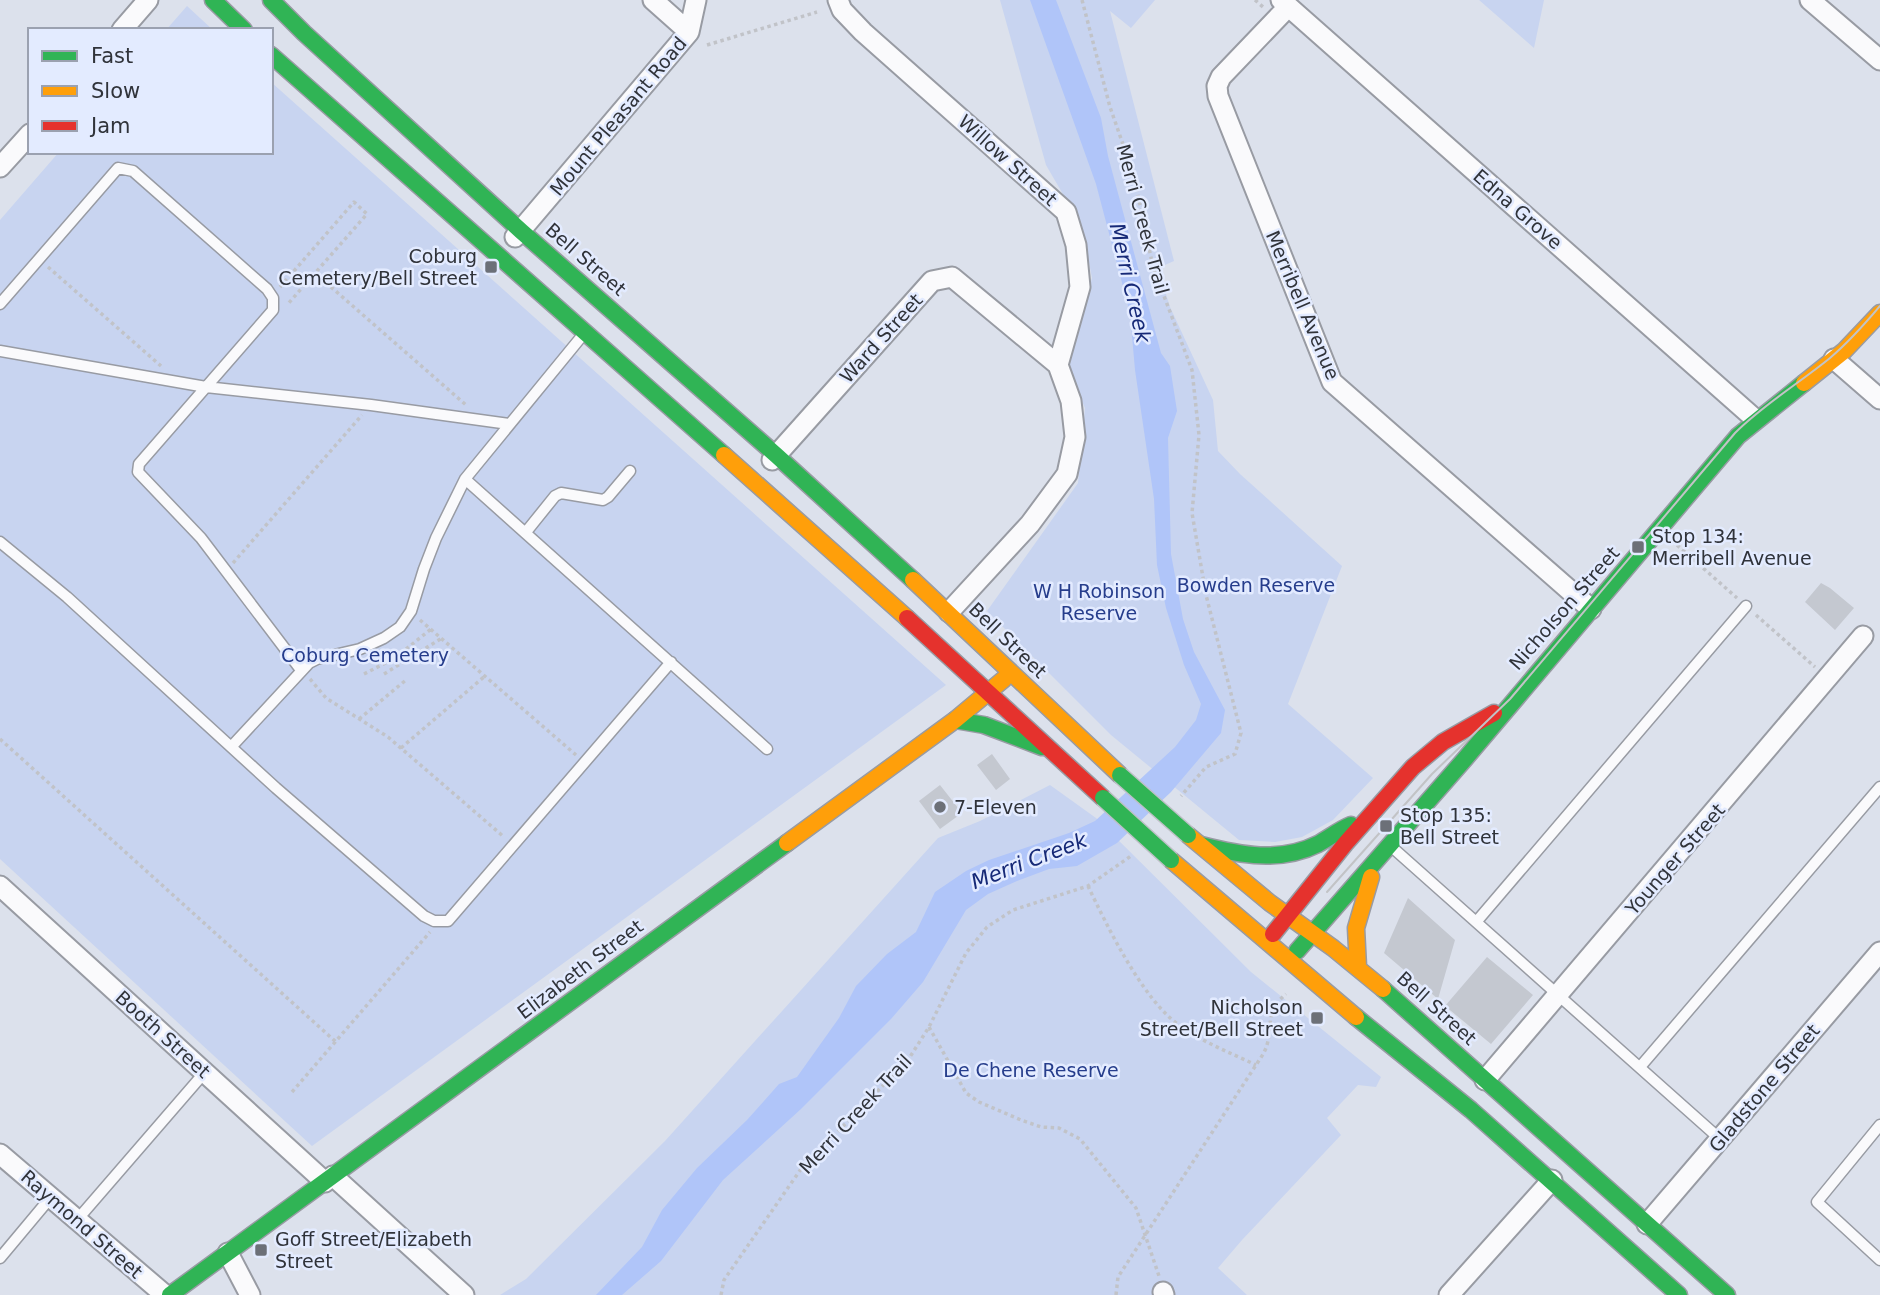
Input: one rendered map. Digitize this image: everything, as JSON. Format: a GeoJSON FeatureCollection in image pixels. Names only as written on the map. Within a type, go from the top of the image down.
{"type":"FeatureCollection","features":[{"type":"Feature","properties":{"kind":"main road"},"geometry":{"type":"LineString","coordinates":[[213,0],[242,28]]}},
{"type":"Feature","properties":{"kind":"main road","name":"Bell Street"},"geometry":{"type":"LineString","coordinates":[[271,0],[521,230],[949,612],[1121,775],[1193,839],[1358,967],[1395,1023],[1552,1180],[1679,1295]]}},
{"type":"Feature","properties":{"kind":"main road","name":"Bell Street"},"geometry":{"type":"LineString","coordinates":[[273,57],[874,587],[1049,750],[1288,961],[1306,976],[1395,1023],[1485,1080],[1727,1295]]}},
{"type":"Feature","properties":{"kind":"main road","name":"Nicholson Street"},"geometry":{"type":"LineString","coordinates":[[1288,961],[1374,866],[1755,419],[1834,359],[1856,340],[1880,313]]}},
{"type":"Feature","properties":{"kind":"main road","name":"Elizabeth Street"},"geometry":{"type":"LineString","coordinates":[[167,1295],[955,720],[1011,673]]}},
{"type":"Feature","properties":{"kind":"main road","name":"Nicholson Street"},"geometry":{"type":"LineString","coordinates":[[1266,942],[1365,820],[1426,755],[1443,742],[1496,712],[1517,695]]}},
{"type":"Feature","properties":{"kind":"main road"},"geometry":{"type":"LineString","coordinates":[[955,720],[984,725],[1049,750]]}},
{"type":"Feature","properties":{"kind":"main road"},"geometry":{"type":"LineString","coordinates":[[1193,839],[1236,854],[1279,856],[1300,852],[1319,844],[1341,829],[1365,820]]}},
{"type":"Feature","properties":{"kind":"main road"},"geometry":{"type":"LineString","coordinates":[[1358,967],[1356,928],[1374,866]]}},
{"type":"Feature","properties":{"kind":"street"},"geometry":{"type":"LineString","coordinates":[[124,28],[148,0]]}},
{"type":"Feature","properties":{"kind":"street"},"geometry":{"type":"LineString","coordinates":[[653,0],[689,32]]}},
{"type":"Feature","properties":{"kind":"street","name":"Mount Pleasant Road"},"geometry":{"type":"LineString","coordinates":[[498,256],[689,32],[696,0]]}},
{"type":"Feature","properties":{"kind":"street","name":"Willow Street"},"geometry":{"type":"LineString","coordinates":[[838,0],[842,10],[863,32],[1066,212],[1076,245],[1080,287],[1058,365]]}},
{"type":"Feature","properties":{"kind":"street"},"geometry":{"type":"LineString","coordinates":[[1810,0],[1880,60]]}},
{"type":"Feature","properties":{"kind":"street","name":"Edna Grove"},"geometry":{"type":"LineString","coordinates":[[1277,5],[1755,419]]}},
{"type":"Feature","properties":{"kind":"street","name":"Merribell Avenue"},"geometry":{"type":"LineString","coordinates":[[1277,5],[1222,77],[1217,86],[1218,96],[1332,382],[1591,609]]}},
{"type":"Feature","properties":{"kind":"street"},"geometry":{"type":"LineString","coordinates":[[0,167],[28,136]]}},
{"type":"Feature","properties":{"kind":"street","name":"Ward Street"},"geometry":{"type":"LineString","coordinates":[[753,481],[932,281],[952,277],[1058,365]]}},
{"type":"Feature","properties":{"kind":"street"},"geometry":{"type":"LineString","coordinates":[[1834,359],[1880,399]]}},
{"type":"Feature","properties":{"kind":"street"},"geometry":{"type":"LineString","coordinates":[[949,612],[1030,524],[1067,474],[1075,437],[1071,401],[1058,365]]}},
{"type":"Feature","properties":{"kind":"street","name":"Younger Street"},"geometry":{"type":"LineString","coordinates":[[1485,1080],[1863,636]]}},
{"type":"Feature","properties":{"kind":"street","name":"Booth Street"},"geometry":{"type":"LineString","coordinates":[[0,886],[205,1072],[464,1295]]}},
{"type":"Feature","properties":{"kind":"street","name":"Gladstone Street"},"geometry":{"type":"LineString","coordinates":[[1647,1224],[1880,952]]}},
{"type":"Feature","properties":{"kind":"street","name":"Raymond Street"},"geometry":{"type":"LineString","coordinates":[[0,1154],[167,1295]]}},
{"type":"Feature","properties":{"kind":"street"},"geometry":{"type":"LineString","coordinates":[[1449,1295],[1552,1180]]}},
{"type":"Feature","properties":{"kind":"street"},"geometry":{"type":"LineString","coordinates":[[228,1253],[250,1295]]}},
{"type":"Feature","properties":{"kind":"lane"},"geometry":{"type":"LineString","coordinates":[[0,304],[118,168],[128,168],[267,289],[273,302],[269,316],[139,464],[138,472],[201,538],[302,669]]}},
{"type":"Feature","properties":{"kind":"lane"},"geometry":{"type":"LineString","coordinates":[[232,746],[302,669],[317,659],[360,649],[384,639],[400,627],[411,611],[436,538],[466,479],[584,333]]}},
{"type":"Feature","properties":{"kind":"lane"},"geometry":{"type":"LineString","coordinates":[[0,351],[206,387],[371,405],[509,424]]}},
{"type":"Feature","properties":{"kind":"lane"},"geometry":{"type":"LineString","coordinates":[[526,532],[555,496],[561,493],[603,500],[630,471]]}},
{"type":"Feature","properties":{"kind":"lane"},"geometry":{"type":"LineString","coordinates":[[466,479],[767,749]]}},
{"type":"Feature","properties":{"kind":"lane"},"geometry":{"type":"LineString","coordinates":[[0,542],[67,597],[276,788],[424,916],[439,922],[448,921],[671,662]]}},
{"type":"Feature","properties":{"kind":"lane"},"geometry":{"type":"LineString","coordinates":[[1477,921],[1746,606]]}},
{"type":"Feature","properties":{"kind":"lane"},"geometry":{"type":"LineString","coordinates":[[1640,1067],[1880,787]]}},
{"type":"Feature","properties":{"kind":"lane"},"geometry":{"type":"LineString","coordinates":[[1391,846],[1720,1139]]}},
{"type":"Feature","properties":{"kind":"lane"},"geometry":{"type":"LineString","coordinates":[[77,1220],[205,1072]]}},
{"type":"Feature","properties":{"kind":"lane"},"geometry":{"type":"LineString","coordinates":[[1880,1125],[1817,1202],[1880,1260]]}},
{"type":"Feature","properties":{"kind":"lane"},"geometry":{"type":"LineString","coordinates":[[0,1258],[51,1197]]}},
{"type":"Feature","properties":{"kind":"path","name":"Merri Creek Trail"},"geometry":{"type":"LineString","coordinates":[[1082,0],[1110,107],[1135,176],[1153,267],[1192,370],[1199,435],[1192,513],[1206,595],[1241,733],[1235,754],[1206,767],[1175,804]]}},
{"type":"Feature","properties":{"kind":"path"},"geometry":{"type":"LineString","coordinates":[[1255,0],[1277,5]]}},
{"type":"Feature","properties":{"kind":"path"},"geometry":{"type":"LineString","coordinates":[[707,45],[817,12]]}},
{"type":"Feature","properties":{"kind":"path"},"geometry":{"type":"LineString","coordinates":[[354,202],[367,214],[315,273],[286,306],[273,302],[354,202]]}},
{"type":"Feature","properties":{"kind":"path"},"geometry":{"type":"LineString","coordinates":[[39,259],[181,383]]}},
{"type":"Feature","properties":{"kind":"path"},"geometry":{"type":"LineString","coordinates":[[315,273],[471,409],[475,419]]}},
{"type":"Feature","properties":{"kind":"path"},"geometry":{"type":"LineString","coordinates":[[225,572],[371,405]]}},
{"type":"Feature","properties":{"kind":"path"},"geometry":{"type":"LineString","coordinates":[[411,611],[584,762]]}},
{"type":"Feature","properties":{"kind":"path"},"geometry":{"type":"LineString","coordinates":[[364,674],[395,658],[431,629]]}},
{"type":"Feature","properties":{"kind":"path"},"geometry":{"type":"LineString","coordinates":[[384,674],[442,638]]}},
{"type":"Feature","properties":{"kind":"path"},"geometry":{"type":"LineString","coordinates":[[302,669],[326,698],[380,731],[514,845]]}},
{"type":"Feature","properties":{"kind":"path"},"geometry":{"type":"LineString","coordinates":[[401,748],[485,676]]}},
{"type":"Feature","properties":{"kind":"path"},"geometry":{"type":"LineString","coordinates":[[359,719],[406,680]]}},
{"type":"Feature","properties":{"kind":"path"},"geometry":{"type":"LineString","coordinates":[[0,739],[336,1042]]}},
{"type":"Feature","properties":{"kind":"path","name":"Merri Creek Trail"},"geometry":{"type":"LineString","coordinates":[[721,1295],[724,1280],[801,1169],[908,1060],[929,1027],[966,953],[987,927],[1013,910],[1088,886],[1139,848]]}},
{"type":"Feature","properties":{"kind":"path"},"geometry":{"type":"LineString","coordinates":[[1088,886],[1131,967],[1166,1013],[1179,1025],[1256,1065]]}},
{"type":"Feature","properties":{"kind":"path"},"geometry":{"type":"LineString","coordinates":[[292,1092],[439,922]]}},
{"type":"Feature","properties":{"kind":"path"},"geometry":{"type":"LineString","coordinates":[[1116,1295],[1118,1277],[1267,1046],[1270,1016],[1276,1002],[1306,976]]}},
{"type":"Feature","properties":{"kind":"path"},"geometry":{"type":"LineString","coordinates":[[929,1027],[966,1093],[979,1102],[1021,1121],[1041,1127],[1059,1128],[1080,1139],[1131,1199],[1141,1219],[1163,1294]]}},
{"type":"Feature","properties":{"kind":"green space"},"geometry":{"type":"Polygon","coordinates":[[[1000,0],[1155,0],[1131,28],[1110,11],[1174,261],[1158,268],[1170,307],[1213,400],[1218,451],[1342,566],[1288,704],[1373,778],[1333,820],[1302,837],[1275,842],[1239,840],[1111,735],[987,611],[1078,483],[1085,408],[1067,369],[1092,278],[1082,227],[1046,165],[1000,0]]]}},
{"type":"Feature","properties":{"kind":"green space"},"geometry":{"type":"Polygon","coordinates":[[[1479,0],[1544,0],[1534,48],[1479,0]]]}},
{"type":"Feature","properties":{"kind":"green space"},"geometry":{"type":"Polygon","coordinates":[[[187,6],[211,28],[168,28],[187,6]]]}},
{"type":"Feature","properties":{"kind":"green space","name":"Coburg Cemetery"},"geometry":{"type":"Polygon","coordinates":[[[273,84],[946,685],[312,1146],[0,859],[0,220],[57,154],[273,154],[273,84]]]}},
{"type":"Feature","properties":{"kind":"green space","name":"De Chene Reserve"},"geometry":{"type":"Polygon","coordinates":[[[1050,785],[1096,818],[1251,972],[1381,1077],[1376,1087],[1358,1085],[1327,1118],[1341,1135],[1218,1268],[1247,1295],[500,1295],[526,1279],[665,1141],[938,838],[980,821],[1050,785]]]}},
{"type":"Feature","properties":{"kind":"water","name":"Merri Creek"},"geometry":{"type":"Polygon","coordinates":[[[1030,0],[1056,0],[1101,118],[1108,156],[1161,353],[1170,366],[1177,411],[1168,438],[1171,554],[1183,619],[1194,652],[1225,710],[1221,733],[1171,792],[1117,843],[1077,866],[1049,869],[1017,881],[988,894],[966,910],[923,982],[891,1019],[801,1109],[723,1180],[661,1261],[622,1295],[596,1295],[642,1247],[662,1210],[697,1168],[747,1120],[779,1084],[797,1077],[839,1018],[856,986],[887,954],[916,932],[935,892],[966,871],[989,860],[1069,833],[1095,821],[1175,747],[1196,720],[1201,704],[1184,665],[1166,608],[1157,565],[1154,499],[1135,370],[1130,313],[1096,184],[1030,0]]]}},
{"type":"Feature","properties":{"kind":"building"},"geometry":{"type":"Polygon","coordinates":[[[1821,583],[1854,608],[1835,630],[1805,602],[1821,583]]]}},
{"type":"Feature","properties":{"kind":"building"},"geometry":{"type":"Polygon","coordinates":[[[992,754],[1010,779],[996,790],[977,765],[992,754]]]}},
{"type":"Feature","properties":{"kind":"building","name":"7-Eleven"},"geometry":{"type":"Polygon","coordinates":[[[940,785],[962,813],[940,829],[919,801],[940,785]]]}},
{"type":"Feature","properties":{"kind":"building"},"geometry":{"type":"Polygon","coordinates":[[[1408,898],[1455,940],[1438,999],[1384,953],[1408,898]]]}},
{"type":"Feature","properties":{"kind":"building"},"geometry":{"type":"Polygon","coordinates":[[[1487,957],[1533,995],[1491,1044],[1445,1006],[1487,957]]]}},
{"type":"Feature","properties":{"kind":"tram line"},"geometry":{"type":"LineString","coordinates":[[1327,892],[1432,774],[1510,699],[1735,433],[1837,352],[1880,306]]}},
{"type":"Feature","properties":{"kind":"traffic: fast"},"geometry":{"type":"LineString","coordinates":[[213,0],[242,28]]}},
{"type":"Feature","properties":{"kind":"traffic: fast"},"geometry":{"type":"LineString","coordinates":[[271,0],[521,231],[776,455],[913,580]]}},
{"type":"Feature","properties":{"kind":"traffic: fast"},"geometry":{"type":"LineString","coordinates":[[273,57],[724,455]]}},
{"type":"Feature","properties":{"kind":"traffic: fast"},"geometry":{"type":"LineString","coordinates":[[1297,951],[1464,760],[1738,436],[1804,383]]}},
{"type":"Feature","properties":{"kind":"traffic: fast"},"geometry":{"type":"LineString","coordinates":[[955,720],[984,725],[1042,747]]}},
{"type":"Feature","properties":{"kind":"traffic: fast"},"geometry":{"type":"LineString","coordinates":[[1120,775],[1188,835]]}},
{"type":"Feature","properties":{"kind":"traffic: fast"},"geometry":{"type":"LineString","coordinates":[[1103,798],[1171,860]]}},
{"type":"Feature","properties":{"kind":"traffic: fast"},"geometry":{"type":"LineString","coordinates":[[1201,845],[1245,854],[1289,854],[1318,844],[1351,825]]}},
{"type":"Feature","properties":{"kind":"traffic: fast"},"geometry":{"type":"LineString","coordinates":[[170,1295],[787,843]]}},
{"type":"Feature","properties":{"kind":"traffic: fast"},"geometry":{"type":"LineString","coordinates":[[1383,989],[1727,1295]]}},
{"type":"Feature","properties":{"kind":"traffic: fast"},"geometry":{"type":"LineString","coordinates":[[1356,1017],[1471,1110],[1679,1295]]}},
{"type":"Feature","properties":{"kind":"traffic: slow"},"geometry":{"type":"LineString","coordinates":[[1804,383],[1844,351],[1880,313]]}},
{"type":"Feature","properties":{"kind":"traffic: slow"},"geometry":{"type":"LineString","coordinates":[[724,455],[907,618]]}},
{"type":"Feature","properties":{"kind":"traffic: slow"},"geometry":{"type":"LineString","coordinates":[[913,580],[1120,775]]}},
{"type":"Feature","properties":{"kind":"traffic: slow"},"geometry":{"type":"LineString","coordinates":[[787,843],[955,720],[1004,679]]}},
{"type":"Feature","properties":{"kind":"traffic: slow"},"geometry":{"type":"LineString","coordinates":[[1188,835],[1270,903],[1333,948],[1383,989]]}},
{"type":"Feature","properties":{"kind":"traffic: slow"},"geometry":{"type":"LineString","coordinates":[[1171,860],[1356,1017]]}},
{"type":"Feature","properties":{"kind":"traffic: slow"},"geometry":{"type":"LineString","coordinates":[[1358,967],[1356,928],[1371,877]]}},
{"type":"Feature","properties":{"kind":"traffic: jam"},"geometry":{"type":"LineString","coordinates":[[907,618],[1103,798]]}},
{"type":"Feature","properties":{"kind":"traffic: jam"},"geometry":{"type":"LineString","coordinates":[[1273,934],[1345,844],[1413,767],[1443,742],[1494,713]]}},
{"type":"Feature","properties":{"kind":"place","name":"Coburg Cemetery/Bell Street"},"geometry":{"type":"Point","coordinates":[491,267]}},
{"type":"Feature","properties":{"kind":"place","name":"Stop 134: Merribell Avenue"},"geometry":{"type":"Point","coordinates":[1638,547]}},
{"type":"Feature","properties":{"kind":"place","name":"7-Eleven"},"geometry":{"type":"Point","coordinates":[940,807]}},
{"type":"Feature","properties":{"kind":"place","name":"Stop 135: Bell Street"},"geometry":{"type":"Point","coordinates":[1386,826]}},
{"type":"Feature","properties":{"kind":"place","name":"Nicholson Street/Bell Street"},"geometry":{"type":"Point","coordinates":[1317,1018]}},
{"type":"Feature","properties":{"kind":"place","name":"Goff Street/Elizabeth Street"},"geometry":{"type":"Point","coordinates":[261,1250]}},
{"type":"Feature","properties":{"kind":"park label","name":"Bowden Reserve"},"geometry":{"type":"Point","coordinates":[1256,585]}},
{"type":"Feature","properties":{"kind":"park label","name":"W H Robinson Reserve"},"geometry":{"type":"Point","coordinates":[1099,602]}}]}
